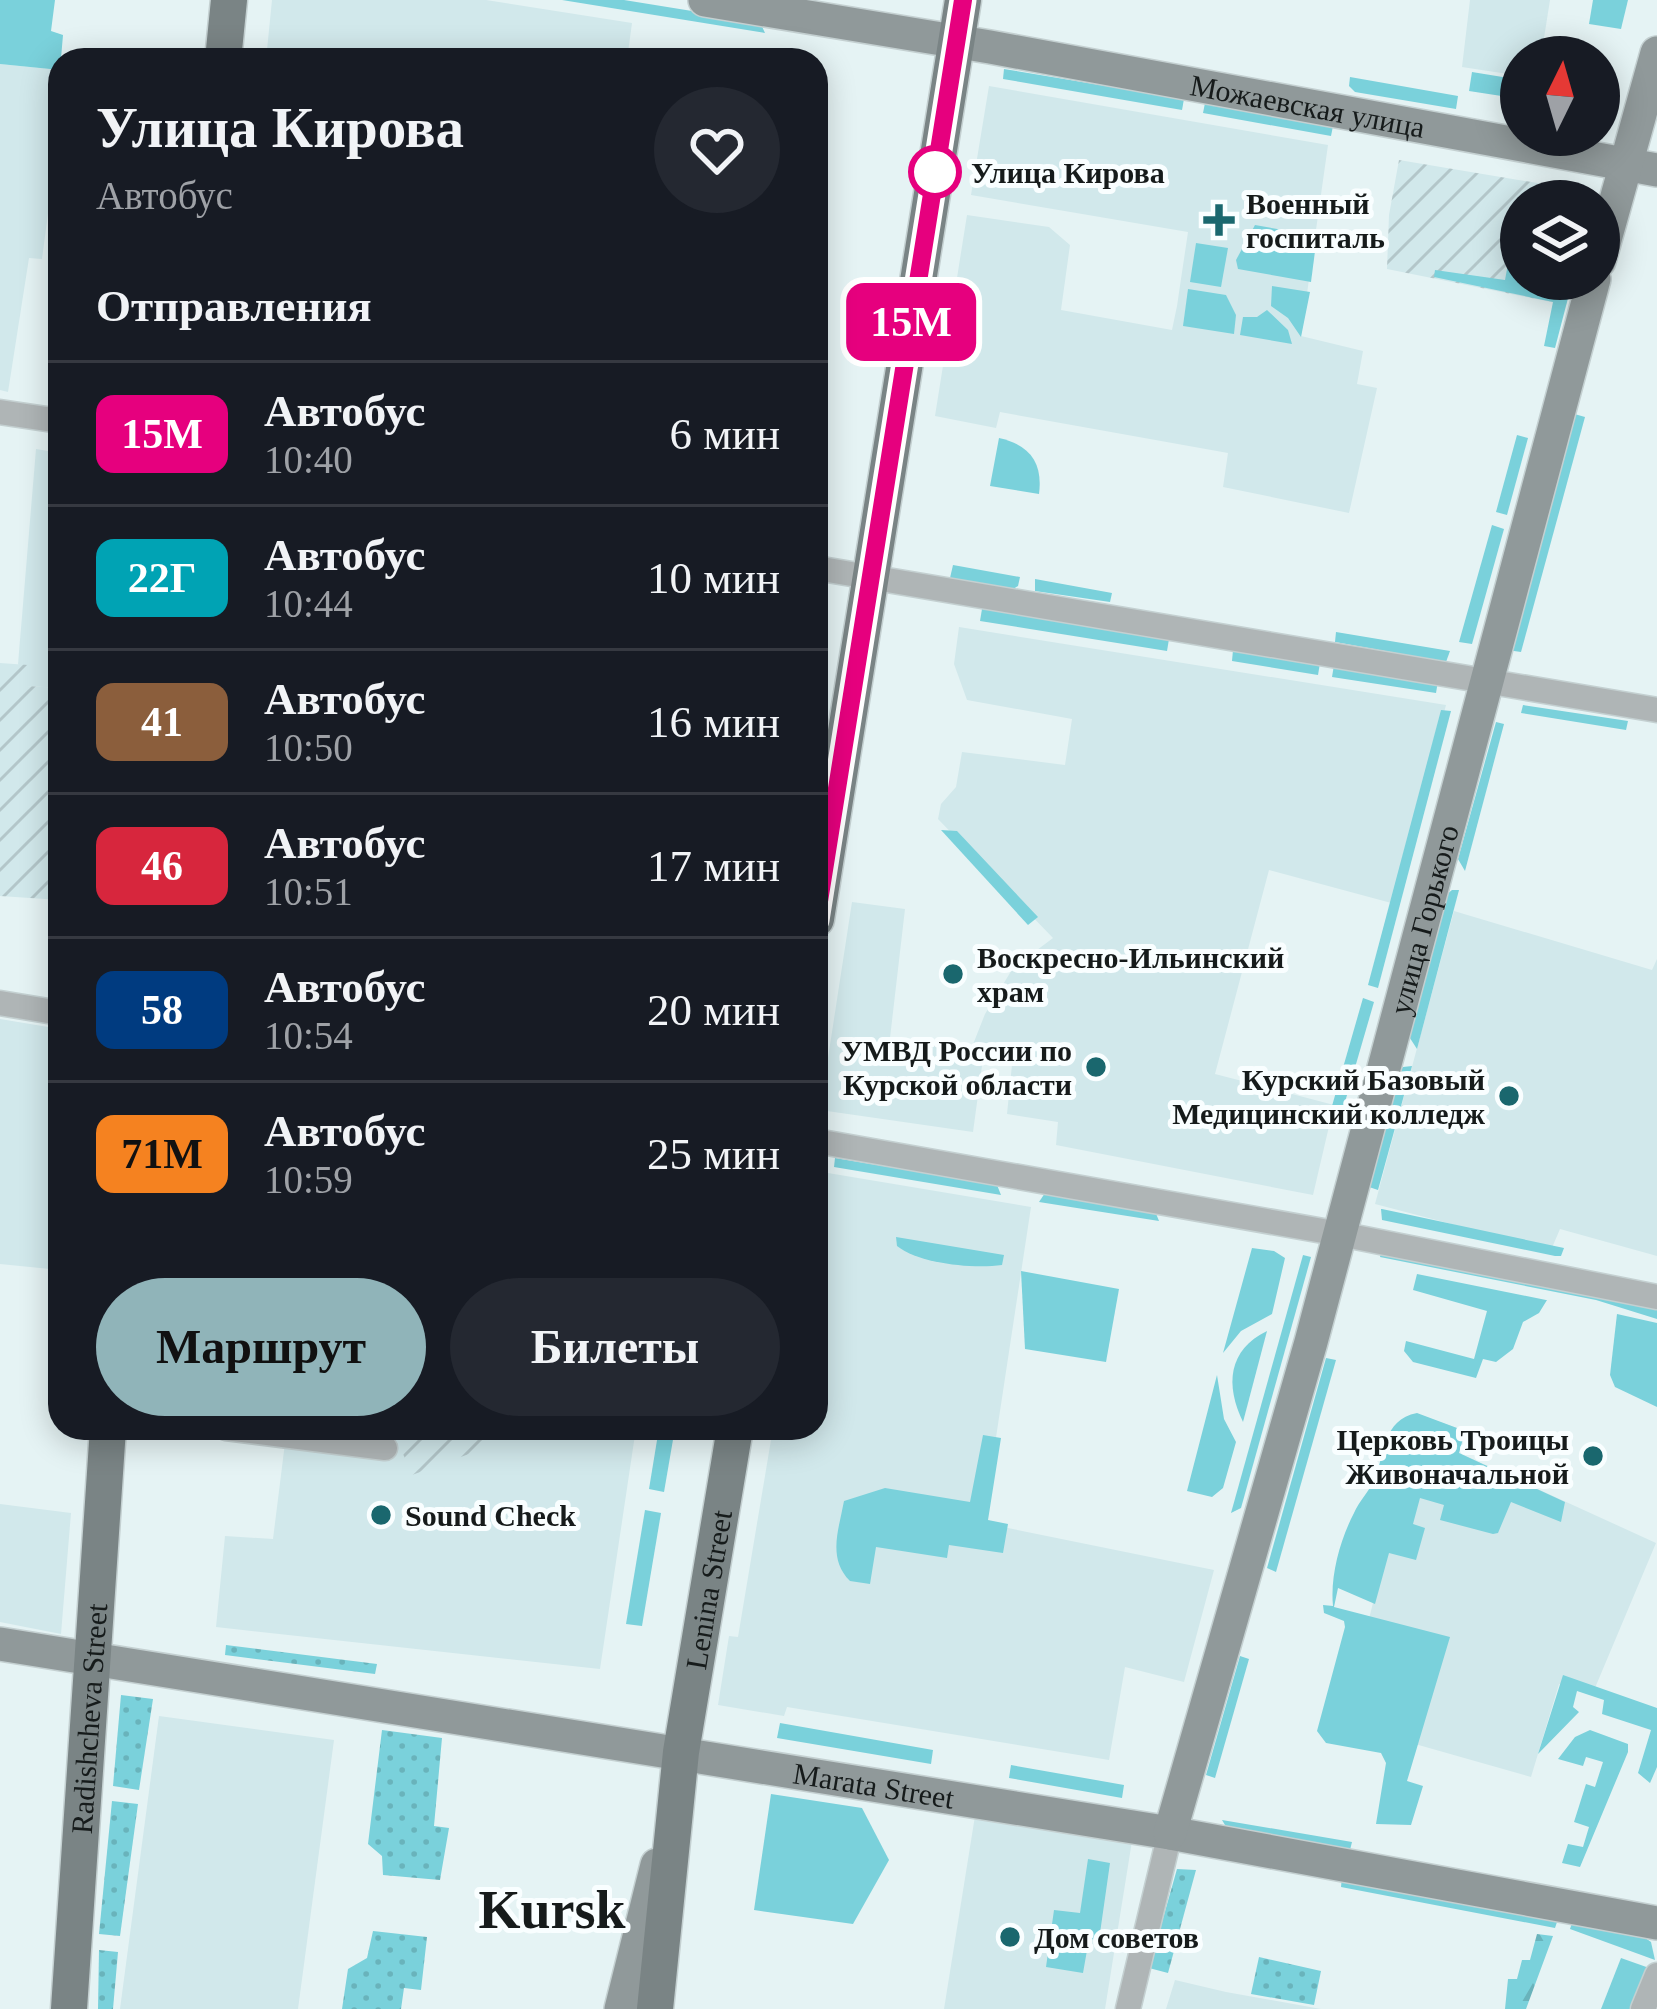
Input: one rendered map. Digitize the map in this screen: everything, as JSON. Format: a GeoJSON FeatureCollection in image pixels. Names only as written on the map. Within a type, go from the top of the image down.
{"type":"FeatureCollection","features":[{"type":"Feature","properties":{"kind":"main road"},"geometry":{"type":"LineString","coordinates":[[224,48],[229,0]]}},
{"type":"Feature","properties":{"kind":"main road"},"geometry":{"type":"LineString","coordinates":[[828,843],[963,0]]}},
{"type":"Feature","properties":{"kind":"main road","name":"Radishcheva Street"},"geometry":{"type":"LineString","coordinates":[[69,2009],[107,1440]]}},
{"type":"Feature","properties":{"kind":"main road","name":"Lenina Street"},"geometry":{"type":"LineString","coordinates":[[655,2009],[682,1752],[733,1440]]}},
{"type":"Feature","properties":{"kind":"street","name":"Можаевская улица"},"geometry":{"type":"LineString","coordinates":[[705,0],[1641,167]]}},
{"type":"Feature","properties":{"kind":"street"},"geometry":{"type":"LineString","coordinates":[[1620,214],[1641,167],[1657,53]]}},
{"type":"Feature","properties":{"kind":"street","name":"улица Горького"},"geometry":{"type":"LineString","coordinates":[[1170,1833],[1340,1234],[1588,300]]}},
{"type":"Feature","properties":{"kind":"street"},"geometry":{"type":"LineString","coordinates":[[0,412],[48,419]]}},
{"type":"Feature","properties":{"kind":"street"},"geometry":{"type":"LineString","coordinates":[[828,570],[1657,710]]}},
{"type":"Feature","properties":{"kind":"street"},"geometry":{"type":"LineString","coordinates":[[0,1003],[48,1011]]}},
{"type":"Feature","properties":{"kind":"street"},"geometry":{"type":"LineString","coordinates":[[828,1143],[1340,1234],[1657,1297]]}},
{"type":"Feature","properties":{"kind":"street"},"geometry":{"type":"LineString","coordinates":[[321,1440],[385,1448]]}},
{"type":"Feature","properties":{"kind":"street","name":"Marata Street"},"geometry":{"type":"LineString","coordinates":[[0,1644],[1170,1833],[1657,1923]]}},
{"type":"Feature","properties":{"kind":"street"},"geometry":{"type":"LineString","coordinates":[[621,2009],[682,1752]]}},
{"type":"Feature","properties":{"kind":"street"},"geometry":{"type":"LineString","coordinates":[[1127,2009],[1170,1833]]}},
{"type":"Feature","properties":{"kind":"street"},"geometry":{"type":"LineString","coordinates":[[1643,2009],[1657,1975]]}},
{"type":"Feature","properties":{"kind":"shaded area"},"geometry":{"type":"Polygon","coordinates":[[[272,0],[486,0],[632,23],[629,48],[267,48],[272,0]]]}},
{"type":"Feature","properties":{"kind":"shaded area"},"geometry":{"type":"Polygon","coordinates":[[[1470,0],[1550,0],[1544,36],[1500,36],[1500,73],[1462,67],[1470,0]]]}},
{"type":"Feature","properties":{"kind":"shaded area"},"geometry":{"type":"Polygon","coordinates":[[[0,64],[48,69],[48,213],[42,259],[29,258],[8,392],[0,390],[0,64]]]}},
{"type":"Feature","properties":{"kind":"shaded area"},"geometry":{"type":"Polygon","coordinates":[[[989,86],[1328,145],[1301,336],[1363,351],[1357,384],[1377,388],[1349,513],[1223,487],[1228,453],[1000,412],[996,428],[935,416],[967,215],[1049,227],[1070,245],[1061,310],[1172,330],[1177,306],[1188,232],[971,195],[989,86]]]}},
{"type":"Feature","properties":{"kind":"shaded area"},"geometry":{"type":"Polygon","coordinates":[[[1399,160],[1519,180],[1500,180],[1500,292],[1387,269],[1389,215],[1399,160]]]}},
{"type":"Feature","properties":{"kind":"shaded area"},"geometry":{"type":"Polygon","coordinates":[[[36,449],[48,451],[48,687],[27,686],[18,664],[36,449]]]}},
{"type":"Feature","properties":{"kind":"shaded area"},"geometry":{"type":"Polygon","coordinates":[[[959,627],[1446,705],[1395,904],[1269,870],[1215,1074],[1334,1105],[1313,1195],[1056,1145],[1058,1122],[1007,1114],[1013,1055],[984,1051],[973,1132],[828,1111],[828,1058],[852,902],[905,909],[890,1038],[972,1047],[985,1014],[1013,968],[1053,938],[938,819],[941,804],[956,787],[962,752],[1065,765],[1072,719],[967,700],[954,664],[959,627]]]}},
{"type":"Feature","properties":{"kind":"shaded area"},"geometry":{"type":"Polygon","coordinates":[[[0,663],[28,665],[27,686],[48,687],[48,899],[0,896],[0,663]]]}},
{"type":"Feature","properties":{"kind":"shaded area","name":"Курский Базовый Медицинский колледж"},"geometry":{"type":"Polygon","coordinates":[[[1454,911],[1652,970],[1657,959],[1657,1256],[1560,1229],[1551,1250],[1375,1204],[1454,911]]]}},
{"type":"Feature","properties":{"kind":"shaded area"},"geometry":{"type":"Polygon","coordinates":[[[0,1019],[48,1027],[48,1269],[0,1264],[0,1019]]]}},
{"type":"Feature","properties":{"kind":"shaded area"},"geometry":{"type":"Polygon","coordinates":[[[828,1173],[1031,1207],[983,1523],[1214,1570],[1184,1682],[1125,1667],[1109,1760],[787,1707],[784,1716],[718,1705],[729,1636],[738,1637],[771,1440],[828,1440],[828,1173]]]}},
{"type":"Feature","properties":{"kind":"shaded area"},"geometry":{"type":"Polygon","coordinates":[[[1440,1422],[1465,1431],[1459,1453],[1656,1543],[1592,1695],[1559,1684],[1531,1777],[1415,1744],[1369,1619],[1387,1546],[1440,1422]]]}},
{"type":"Feature","properties":{"kind":"shaded area"},"geometry":{"type":"Polygon","coordinates":[[[285,1440],[634,1440],[600,1669],[216,1627],[225,1536],[273,1539],[285,1440]]]}},
{"type":"Feature","properties":{"kind":"shaded area"},"geometry":{"type":"Polygon","coordinates":[[[397,1440],[507,1440],[412,1475],[397,1440]]]}},
{"type":"Feature","properties":{"kind":"shaded area"},"geometry":{"type":"Polygon","coordinates":[[[0,1504],[71,1513],[61,1634],[0,1622],[0,1504]]]}},
{"type":"Feature","properties":{"kind":"shaded area"},"geometry":{"type":"Polygon","coordinates":[[[159,1716],[334,1740],[298,2009],[120,2009],[159,1716]]]}},
{"type":"Feature","properties":{"kind":"shaded area"},"geometry":{"type":"Polygon","coordinates":[[[975,1816],[1132,1841],[1105,2009],[944,2009],[975,1816]]]}},
{"type":"Feature","properties":{"kind":"shaded area"},"geometry":{"type":"Polygon","coordinates":[[[1175,1980],[1226,1992],[1321,2009],[1166,2009],[1175,1980]]]}},
{"type":"Feature","properties":{"kind":"green space"},"geometry":{"type":"Polygon","coordinates":[[[0,0],[55,0],[51,31],[63,35],[62,48],[48,48],[48,69],[0,64],[0,0]]]}},
{"type":"Feature","properties":{"kind":"green space"},"geometry":{"type":"Polygon","coordinates":[[[562,0],[624,0],[760,22],[765,33],[562,0]]]}},
{"type":"Feature","properties":{"kind":"green space"},"geometry":{"type":"Polygon","coordinates":[[[1593,0],[1628,0],[1621,29],[1589,24],[1593,0]]]}},
{"type":"Feature","properties":{"kind":"green space"},"geometry":{"type":"Polygon","coordinates":[[[1004,69],[1184,99],[1182,110],[1003,79],[1004,69]]]}},
{"type":"Feature","properties":{"kind":"green space"},"geometry":{"type":"Polygon","coordinates":[[[1472,72],[1500,77],[1500,96],[1469,91],[1472,72]]]}},
{"type":"Feature","properties":{"kind":"green space"},"geometry":{"type":"Polygon","coordinates":[[[1350,77],[1458,96],[1456,109],[1355,92],[1349,86],[1350,77]]]}},
{"type":"Feature","properties":{"kind":"green space"},"geometry":{"type":"Polygon","coordinates":[[[1205,103],[1333,126],[1331,136],[1203,113],[1205,103]]]}},
{"type":"Feature","properties":{"kind":"green space"},"geometry":{"type":"Polygon","coordinates":[[[1255,225],[1317,236],[1311,282],[1238,269],[1236,260],[1255,225]]]}},
{"type":"Feature","properties":{"kind":"green space"},"geometry":{"type":"Polygon","coordinates":[[[1196,243],[1228,248],[1221,287],[1190,282],[1196,243]]]}},
{"type":"Feature","properties":{"kind":"green space"},"geometry":{"type":"Polygon","coordinates":[[[1435,270],[1500,279],[1500,291],[1434,277],[1435,270]]]}},
{"type":"Feature","properties":{"kind":"green space"},"geometry":{"type":"Polygon","coordinates":[[[1272,286],[1310,292],[1301,337],[1288,318],[1271,306],[1272,286]]]}},
{"type":"Feature","properties":{"kind":"green space"},"geometry":{"type":"Polygon","coordinates":[[[1188,289],[1226,295],[1236,315],[1234,334],[1183,326],[1188,289]]]}},
{"type":"Feature","properties":{"kind":"green space"},"geometry":{"type":"Polygon","coordinates":[[[1543,300],[1568,300],[1555,348],[1544,346],[1553,302],[1543,300]]]}},
{"type":"Feature","properties":{"kind":"green space"},"geometry":{"type":"Polygon","coordinates":[[[1267,310],[1288,330],[1292,344],[1240,335],[1243,317],[1257,317],[1267,310]]]}},
{"type":"Feature","properties":{"kind":"green space"},"geometry":{"type":"Polygon","coordinates":[[[1571,413],[1585,417],[1521,652],[1507,650],[1571,413]]]}},
{"type":"Feature","properties":{"kind":"green space"},"geometry":{"type":"Polygon","coordinates":[[[1517,435],[1528,438],[1507,515],[1496,512],[1517,435]]]}},
{"type":"Feature","properties":{"kind":"green space"},"geometry":{"type":"Polygon","coordinates":[[[999,438],[1019,445],[1032,457],[1039,473],[1039,494],[990,486],[999,438]]]}},
{"type":"Feature","properties":{"kind":"green space"},"geometry":{"type":"Polygon","coordinates":[[[1492,525],[1504,529],[1472,644],[1459,642],[1492,525]]]}},
{"type":"Feature","properties":{"kind":"green space"},"geometry":{"type":"Polygon","coordinates":[[[953,565],[1020,577],[1018,586],[950,578],[953,565]]]}},
{"type":"Feature","properties":{"kind":"green space"},"geometry":{"type":"Polygon","coordinates":[[[1035,579],[1112,593],[1110,602],[1035,591],[1035,579]]]}},
{"type":"Feature","properties":{"kind":"green space"},"geometry":{"type":"Polygon","coordinates":[[[982,609],[1169,639],[1167,651],[980,621],[982,609]]]}},
{"type":"Feature","properties":{"kind":"green space"},"geometry":{"type":"Polygon","coordinates":[[[1336,632],[1450,651],[1446,662],[1335,642],[1336,632]]]}},
{"type":"Feature","properties":{"kind":"green space"},"geometry":{"type":"Polygon","coordinates":[[[1233,650],[1320,663],[1318,675],[1232,661],[1233,650]]]}},
{"type":"Feature","properties":{"kind":"green space"},"geometry":{"type":"Polygon","coordinates":[[[1334,665],[1438,681],[1436,693],[1332,677],[1334,665]]]}},
{"type":"Feature","properties":{"kind":"green space"},"geometry":{"type":"Polygon","coordinates":[[[1523,705],[1628,721],[1626,730],[1521,713],[1523,705]]]}},
{"type":"Feature","properties":{"kind":"green space"},"geometry":{"type":"Polygon","coordinates":[[[1441,710],[1451,711],[1378,988],[1368,985],[1441,710]]]}},
{"type":"Feature","properties":{"kind":"green space"},"geometry":{"type":"Polygon","coordinates":[[[1496,722],[1504,724],[1465,871],[1458,859],[1496,722]]]}},
{"type":"Feature","properties":{"kind":"green space"},"geometry":{"type":"Polygon","coordinates":[[[941,830],[957,831],[1038,917],[1028,925],[941,830]]]}},
{"type":"Feature","properties":{"kind":"green space"},"geometry":{"type":"Polygon","coordinates":[[[1459,890],[1417,1049],[1408,1035],[1446,895],[1459,890]]]}},
{"type":"Feature","properties":{"kind":"green space"},"geometry":{"type":"Polygon","coordinates":[[[1363,998],[1374,1002],[1343,1109],[1332,1106],[1363,998]]]}},
{"type":"Feature","properties":{"kind":"green space"},"geometry":{"type":"Polygon","coordinates":[[[1412,1066],[1378,1190],[1366,1186],[1398,1074],[1412,1066]]]}},
{"type":"Feature","properties":{"kind":"green space"},"geometry":{"type":"Polygon","coordinates":[[[835,1158],[997,1185],[1001,1195],[834,1167],[835,1158]]]}},
{"type":"Feature","properties":{"kind":"green space"},"geometry":{"type":"Polygon","coordinates":[[[1045,1193],[1155,1211],[1159,1221],[1039,1202],[1045,1193]]]}},
{"type":"Feature","properties":{"kind":"green space"},"geometry":{"type":"Polygon","coordinates":[[[1381,1209],[1564,1248],[1561,1256],[1555,1256],[1382,1220],[1381,1209]]]}},
{"type":"Feature","properties":{"kind":"green space"},"geometry":{"type":"Polygon","coordinates":[[[896,1237],[1004,1255],[1002,1265],[933,1261],[897,1246],[896,1237]]]}},
{"type":"Feature","properties":{"kind":"green space"},"geometry":{"type":"Polygon","coordinates":[[[1252,1248],[1285,1258],[1272,1314],[1241,1331],[1223,1353],[1252,1248]]]}},
{"type":"Feature","properties":{"kind":"green space"},"geometry":{"type":"Polygon","coordinates":[[[1382,1249],[1657,1304],[1657,1319],[1596,1300],[1380,1257],[1382,1249]]]}},
{"type":"Feature","properties":{"kind":"green space"},"geometry":{"type":"Polygon","coordinates":[[[1303,1255],[1311,1257],[1241,1508],[1231,1513],[1303,1255]]]}},
{"type":"Feature","properties":{"kind":"green space"},"geometry":{"type":"Polygon","coordinates":[[[1021,1271],[1119,1289],[1106,1362],[1025,1349],[1021,1271]]]}},
{"type":"Feature","properties":{"kind":"green space"},"geometry":{"type":"Polygon","coordinates":[[[1417,1274],[1547,1300],[1539,1313],[1523,1322],[1513,1349],[1496,1362],[1483,1359],[1476,1378],[1413,1362],[1404,1351],[1406,1341],[1474,1359],[1487,1311],[1413,1290],[1417,1274]]]}},
{"type":"Feature","properties":{"kind":"green space"},"geometry":{"type":"Polygon","coordinates":[[[1617,1314],[1657,1323],[1657,1407],[1615,1387],[1610,1375],[1617,1314]]]}},
{"type":"Feature","properties":{"kind":"green space"},"geometry":{"type":"Polygon","coordinates":[[[1267,1331],[1243,1422],[1234,1395],[1234,1370],[1244,1348],[1267,1331]]]}},
{"type":"Feature","properties":{"kind":"green space"},"geometry":{"type":"Polygon","coordinates":[[[1326,1358],[1336,1360],[1276,1572],[1267,1568],[1326,1358]]]}},
{"type":"Feature","properties":{"kind":"green space"},"geometry":{"type":"Polygon","coordinates":[[[1217,1375],[1224,1419],[1236,1442],[1223,1488],[1212,1497],[1187,1491],[1217,1375]]]}},
{"type":"Feature","properties":{"kind":"green space"},"geometry":{"type":"Polygon","coordinates":[[[1417,1413],[1465,1431],[1459,1453],[1565,1502],[1561,1522],[1511,1502],[1498,1533],[1493,1534],[1440,1520],[1444,1505],[1420,1498],[1413,1524],[1425,1528],[1416,1560],[1389,1553],[1375,1604],[1338,1588],[1334,1607],[1450,1637],[1407,1781],[1423,1786],[1411,1825],[1376,1824],[1386,1763],[1381,1753],[1326,1743],[1317,1731],[1345,1627],[1344,1621],[1324,1613],[1323,1605],[1333,1606],[1340,1546],[1374,1480],[1391,1430],[1417,1413]]]}},
{"type":"Feature","properties":{"kind":"green space"},"geometry":{"type":"Polygon","coordinates":[[[983,1435],[1001,1438],[988,1520],[1008,1524],[1003,1553],[949,1545],[947,1558],[876,1547],[870,1584],[850,1581],[837,1553],[844,1501],[885,1488],[970,1502],[983,1435]]]}},
{"type":"Feature","properties":{"kind":"green space"},"geometry":{"type":"Polygon","coordinates":[[[657,1440],[673,1440],[664,1492],[649,1489],[657,1440]]]}},
{"type":"Feature","properties":{"kind":"green space"},"geometry":{"type":"Polygon","coordinates":[[[645,1510],[661,1513],[642,1626],[626,1624],[645,1510]]]}},
{"type":"Feature","properties":{"kind":"green space"},"geometry":{"type":"Polygon","coordinates":[[[226,1645],[377,1664],[375,1674],[225,1655],[226,1645]]]}},
{"type":"Feature","properties":{"kind":"green space"},"geometry":{"type":"Polygon","coordinates":[[[1240,1656],[1249,1659],[1215,1778],[1206,1775],[1240,1656]]]}},
{"type":"Feature","properties":{"kind":"green space"},"geometry":{"type":"Polygon","coordinates":[[[1563,1675],[1657,1708],[1657,1767],[1650,1783],[1638,1773],[1651,1730],[1602,1714],[1604,1700],[1577,1691],[1573,1707],[1579,1712],[1538,1754],[1563,1675]]]}},
{"type":"Feature","properties":{"kind":"green space"},"geometry":{"type":"Polygon","coordinates":[[[121,1695],[153,1699],[139,1790],[113,1786],[121,1695]]]}},
{"type":"Feature","properties":{"kind":"green space"},"geometry":{"type":"Polygon","coordinates":[[[780,1723],[933,1750],[931,1764],[777,1738],[780,1723]]]}},
{"type":"Feature","properties":{"kind":"green space"},"geometry":{"type":"Polygon","coordinates":[[[382,1730],[442,1738],[434,1826],[449,1828],[440,1880],[383,1875],[382,1856],[368,1844],[382,1730]]]}},
{"type":"Feature","properties":{"kind":"green space"},"geometry":{"type":"Polygon","coordinates":[[[1590,1730],[1628,1744],[1628,1752],[1580,1867],[1562,1863],[1568,1844],[1583,1847],[1589,1827],[1574,1822],[1586,1784],[1595,1787],[1603,1762],[1586,1757],[1583,1766],[1558,1759],[1575,1737],[1590,1730]]]}},
{"type":"Feature","properties":{"kind":"green space"},"geometry":{"type":"Polygon","coordinates":[[[1011,1765],[1124,1785],[1122,1798],[1009,1778],[1011,1765]]]}},
{"type":"Feature","properties":{"kind":"green space"},"geometry":{"type":"Polygon","coordinates":[[[771,1794],[862,1808],[889,1860],[853,1924],[754,1910],[771,1794]]]}},
{"type":"Feature","properties":{"kind":"green space"},"geometry":{"type":"Polygon","coordinates":[[[112,1801],[138,1804],[120,1936],[99,1934],[112,1801]]]}},
{"type":"Feature","properties":{"kind":"green space"},"geometry":{"type":"Polygon","coordinates":[[[1222,1820],[1352,1842],[1349,1854],[1228,1830],[1222,1820]]]}},
{"type":"Feature","properties":{"kind":"green space"},"geometry":{"type":"Polygon","coordinates":[[[1088,1859],[1110,1863],[1099,1940],[1089,1939],[1083,1973],[1046,1967],[1054,1910],[1080,1913],[1088,1859]]]}},
{"type":"Feature","properties":{"kind":"green space"},"geometry":{"type":"Polygon","coordinates":[[[1177,1869],[1196,1870],[1168,1973],[1149,1968],[1177,1869]]]}},
{"type":"Feature","properties":{"kind":"green space"},"geometry":{"type":"Polygon","coordinates":[[[1342,1877],[1559,1916],[1555,1928],[1341,1887],[1342,1877]]]}},
{"type":"Feature","properties":{"kind":"green space"},"geometry":{"type":"Polygon","coordinates":[[[1573,1920],[1634,1930],[1651,1942],[1655,1960],[1570,1929],[1573,1920]]]}},
{"type":"Feature","properties":{"kind":"green space"},"geometry":{"type":"Polygon","coordinates":[[[373,1931],[427,1937],[421,1990],[404,1988],[401,2009],[342,2009],[348,1969],[367,1958],[373,1931]]]}},
{"type":"Feature","properties":{"kind":"green space"},"geometry":{"type":"Polygon","coordinates":[[[1537,1934],[1553,1936],[1526,2009],[1505,2009],[1508,1979],[1517,1979],[1522,1960],[1530,1960],[1537,1934]]]}},
{"type":"Feature","properties":{"kind":"green space"},"geometry":{"type":"Polygon","coordinates":[[[99,1950],[118,1952],[113,2009],[98,2009],[99,1950]]]}},
{"type":"Feature","properties":{"kind":"green space"},"geometry":{"type":"Polygon","coordinates":[[[1259,1957],[1321,1971],[1314,2005],[1251,1994],[1259,1957]]]}},
{"type":"Feature","properties":{"kind":"green space"},"geometry":{"type":"Polygon","coordinates":[[[1621,1958],[1652,1969],[1635,2009],[1601,2009],[1621,1958]]]}},
{"type":"Feature","properties":{"kind":"bus line","name":"15М"},"geometry":{"type":"LineString","coordinates":[[828,843],[963,0]]}},
{"type":"Feature","properties":{"kind":"place","name":"Улица Кирова"},"geometry":{"type":"Point","coordinates":[935,172]}},
{"type":"Feature","properties":{"kind":"place","name":"Военный госпиталь"},"geometry":{"type":"Point","coordinates":[1219,220]}},
{"type":"Feature","properties":{"kind":"place","name":"Воскресно-Ильинский храм"},"geometry":{"type":"Point","coordinates":[953,974]}},
{"type":"Feature","properties":{"kind":"place","name":"УМВД России по Курской области"},"geometry":{"type":"Point","coordinates":[1096,1067]}},
{"type":"Feature","properties":{"kind":"place","name":"Курский Базовый Медицинский колледж"},"geometry":{"type":"Point","coordinates":[1509,1096]}},
{"type":"Feature","properties":{"kind":"place","name":"Церковь Троицы Живоначальной"},"geometry":{"type":"Point","coordinates":[1593,1456]}},
{"type":"Feature","properties":{"kind":"place","name":"Sound Check"},"geometry":{"type":"Point","coordinates":[381,1515]}},
{"type":"Feature","properties":{"kind":"place","name":"Дом советов"},"geometry":{"type":"Point","coordinates":[1010,1937]}},
{"type":"Feature","properties":{"kind":"district","name":"Kursk"},"geometry":{"type":"Point","coordinates":[552,1910]}}]}
